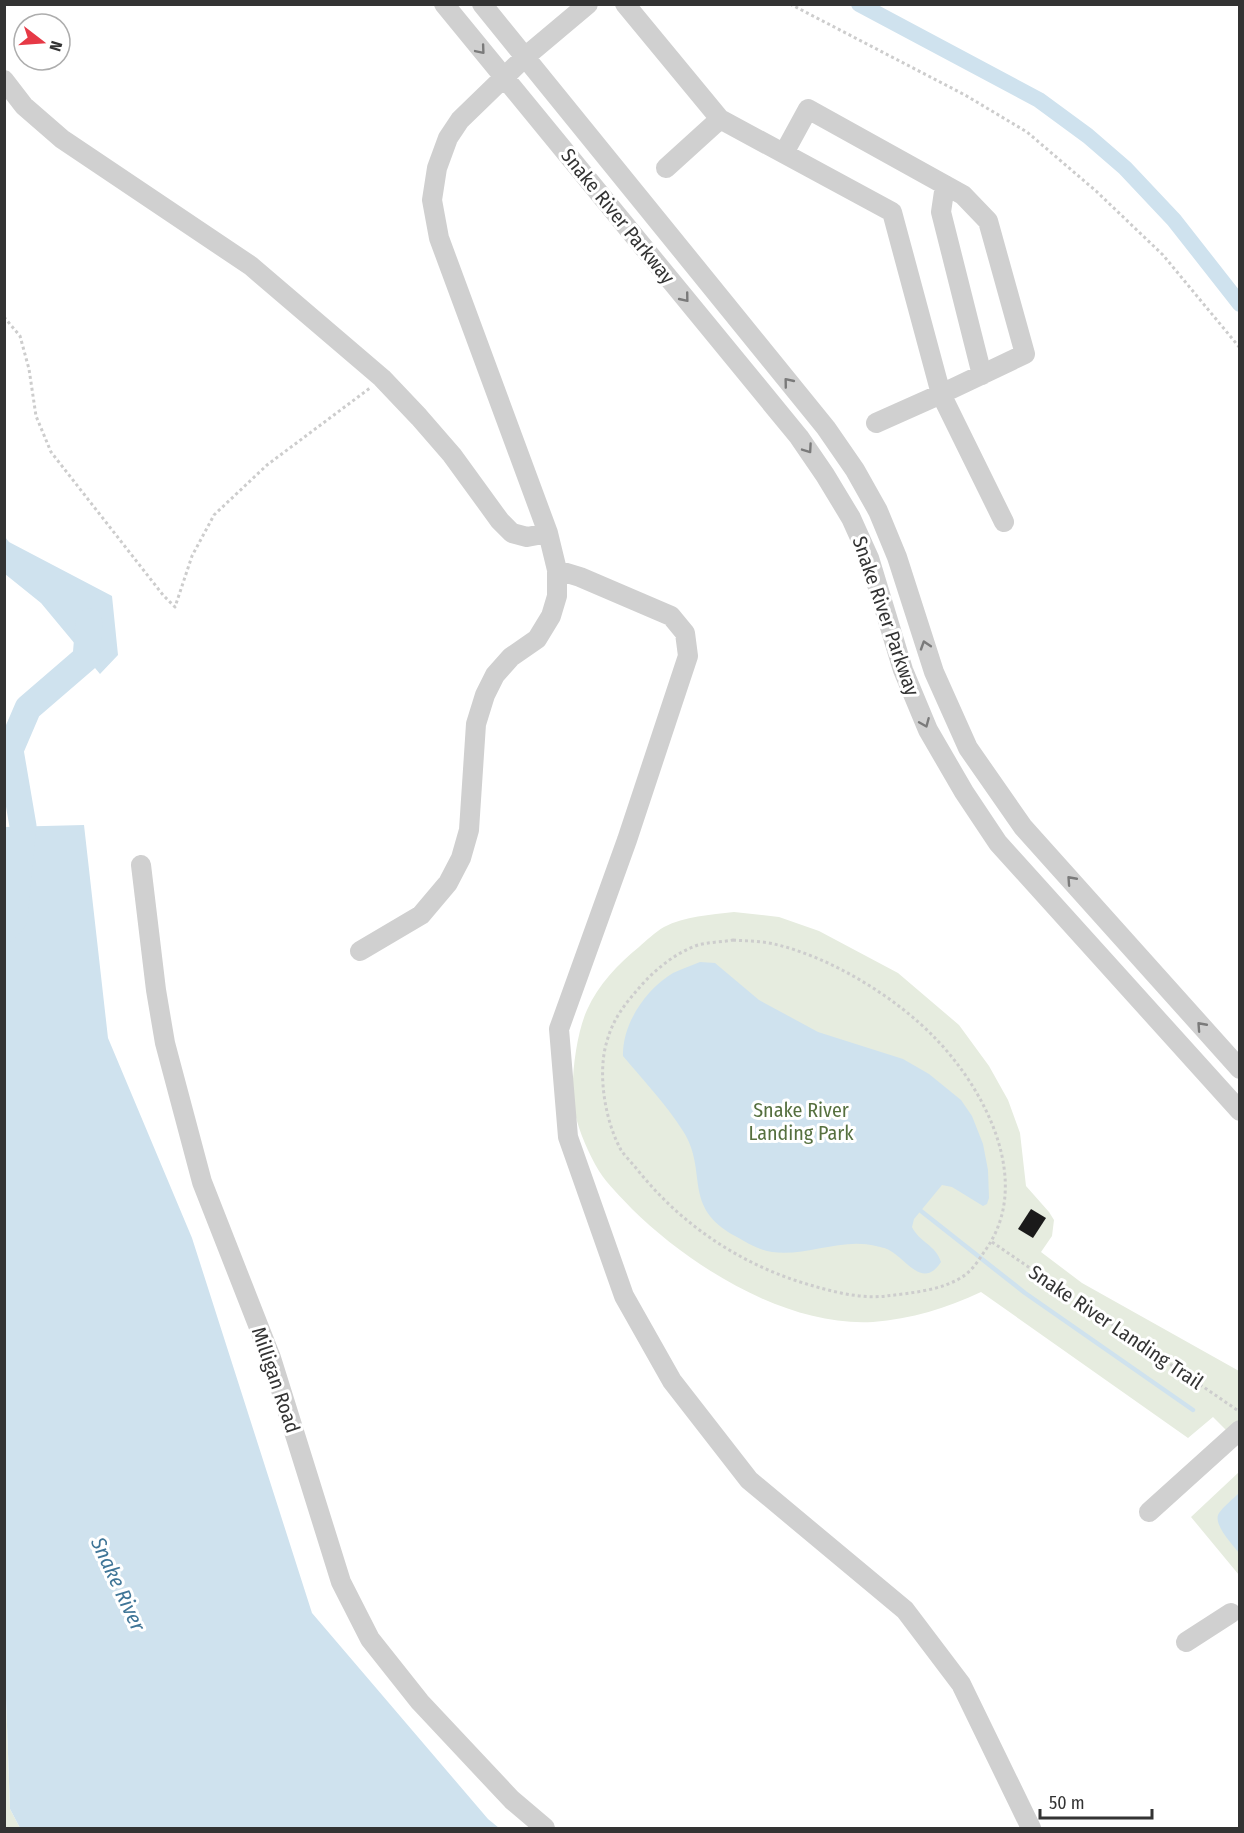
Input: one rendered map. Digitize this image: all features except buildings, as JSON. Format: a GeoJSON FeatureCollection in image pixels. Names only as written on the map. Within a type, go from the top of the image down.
{"type":"FeatureCollection","features":[{"type":"Feature","properties":{"kind":"street","name":"Snake River Parkway"},"geometry":{"type":"LineString","coordinates":[[444,4],[792,428],[825,475],[851,518],[869,558],[903,670],[928,730],[964,792],[998,843],[1239,1111]]}},
{"type":"Feature","properties":{"kind":"street","name":"Snake River Parkway"},"geometry":{"type":"LineString","coordinates":[[482,4],[826,428],[855,470],[878,511],[897,557],[934,672],[952,714],[968,748],[1023,827],[1239,1069]]}},
{"type":"Feature","properties":{"kind":"street"},"geometry":{"type":"LineString","coordinates":[[360,951],[421,915],[448,883],[461,858],[469,830],[476,724],[485,695],[495,675],[511,657],[537,639],[552,616],[557,596],[557,570],[548,533],[439,238],[432,200],[437,168],[448,138],[460,120],[525,57],[588,4]]}},
{"type":"Feature","properties":{"kind":"street"},"geometry":{"type":"LineString","coordinates":[[625,4],[720,119],[892,212],[941,394],[1004,522]]}},
{"type":"Feature","properties":{"kind":"street"},"geometry":{"type":"LineString","coordinates":[[4,80],[24,105],[62,139],[251,266],[382,378],[452,455],[500,521],[512,533],[527,537],[548,533]]}},
{"type":"Feature","properties":{"kind":"street"},"geometry":{"type":"LineString","coordinates":[[784,153],[808,110],[963,195],[988,221],[1026,354],[876,423]]}},
{"type":"Feature","properties":{"kind":"street"},"geometry":{"type":"LineString","coordinates":[[666,168],[720,119]]}},
{"type":"Feature","properties":{"kind":"street"},"geometry":{"type":"LineString","coordinates":[[945,185],[941,212],[982,375]]}},
{"type":"Feature","properties":{"kind":"street"},"geometry":{"type":"LineString","coordinates":[[557,570],[580,577],[671,616],[685,633],[688,656],[627,840],[559,1029],[568,1137],[624,1296],[672,1381],[749,1480],[905,1610],[912,1619],[961,1684],[1030,1828]]}},
{"type":"Feature","properties":{"kind":"street","name":"Milligan Road"},"geometry":{"type":"LineString","coordinates":[[141,865],[156,990],[165,1043],[202,1182],[271,1358],[341,1582],[370,1639],[420,1702],[512,1800],[545,1828]]}},
{"type":"Feature","properties":{"kind":"street"},"geometry":{"type":"LineString","coordinates":[[1149,1512],[1239,1430]]}},
{"type":"Feature","properties":{"kind":"street"},"geometry":{"type":"LineString","coordinates":[[1186,1641],[1231,1612]]}},
{"type":"Feature","properties":{"kind":"path"},"geometry":{"type":"LineString","coordinates":[[790,4],[965,96],[1027,132],[1096,191],[1162,255],[1239,348]]}},
{"type":"Feature","properties":{"kind":"path"},"geometry":{"type":"LineString","coordinates":[[4,317],[20,336],[29,369],[36,416],[51,452],[162,595],[175,607],[192,556],[214,515],[267,465],[382,378]]}},
{"type":"Feature","properties":{"kind":"path"},"geometry":{"type":"LineString","coordinates":[[733,940],[774,944],[816,958],[859,980],[901,1008],[936,1038],[963,1071],[985,1107],[998,1140],[1005,1170],[1006,1196],[1002,1222],[992,1242],[965,1275],[923,1290],[879,1297],[845,1294],[790,1279],[758,1266],[717,1243],[691,1225],[651,1187],[621,1150],[609,1119],[602,1085],[606,1042],[620,1011],[643,983],[668,960],[699,945],[733,940]]}},
{"type":"Feature","properties":{"kind":"path","name":"Snake River Landing Trail"},"geometry":{"type":"LineString","coordinates":[[992,1242],[1239,1412]]}},
{"type":"Feature","properties":{"kind":"green space","name":"Snake River Landing Park"},"geometry":{"type":"Polygon","coordinates":[[[734,912],[779,917],[819,931],[898,973],[959,1025],[989,1066],[1008,1100],[1020,1133],[1026,1186],[1054,1220],[1052,1236],[1041,1252],[1082,1283],[1239,1371],[1239,1443],[1213,1417],[1188,1438],[981,1292],[928,1312],[873,1322],[840,1321],[807,1315],[775,1304],[742,1289],[682,1252],[632,1209],[610,1186],[599,1171],[585,1143],[573,1102],[573,1075],[577,1046],[587,1010],[609,976],[657,931],[689,918],[734,912]]]}},
{"type":"Feature","properties":{"kind":"green space"},"geometry":{"type":"Polygon","coordinates":[[[1239,1472],[1239,1575],[1191,1517],[1239,1472]]]}},
{"type":"Feature","properties":{"kind":"green space"},"geometry":{"type":"Polygon","coordinates":[[[4,1694],[10,1809],[20,1828],[5,1828],[4,1694]]]}},
{"type":"Feature","properties":{"kind":"water"},"geometry":{"type":"Polygon","coordinates":[[[5,537],[9,542],[112,596],[118,655],[100,674],[41,603],[5,574],[5,537]]]}},
{"type":"Feature","properties":{"kind":"water"},"geometry":{"type":"Polygon","coordinates":[[[84,825],[108,1038],[192,1238],[312,1613],[488,1819],[499,1828],[20,1828],[10,1809],[4,1694],[5,827],[84,825]]]}},
{"type":"Feature","properties":{"kind":"water"},"geometry":{"type":"Polygon","coordinates":[[[700,962],[715,963],[759,1000],[818,1032],[903,1059],[929,1074],[961,1100],[972,1116],[983,1144],[988,1170],[989,1198],[987,1204],[983,1206],[952,1187],[942,1185],[914,1219],[912,1227],[915,1232],[939,1256],[941,1262],[934,1270],[921,1273],[888,1249],[863,1244],[837,1245],[785,1253],[767,1251],[752,1246],[735,1236],[718,1225],[708,1213],[698,1188],[690,1146],[683,1131],[623,1056],[631,1020],[645,998],[673,973],[700,962]]]}},
{"type":"Feature","properties":{"kind":"water"},"geometry":{"type":"Polygon","coordinates":[[[1239,1493],[1239,1553],[1224,1534],[1218,1518],[1221,1510],[1239,1493]]]}},
{"type":"Feature","properties":{"kind":"waterway"},"geometry":{"type":"LineString","coordinates":[[859,4],[1039,100],[1088,136],[1125,168],[1174,220],[1240,304]]}},
{"type":"Feature","properties":{"kind":"waterway","name":"Snake River"},"geometry":{"type":"LineString","coordinates":[[4,930],[14,919],[23,826],[10,750],[28,708],[86,658],[89,622]]}},
{"type":"Feature","properties":{"kind":"waterway"},"geometry":{"type":"LineString","coordinates":[[921,1211],[1025,1293],[1193,1410]]}}]}
